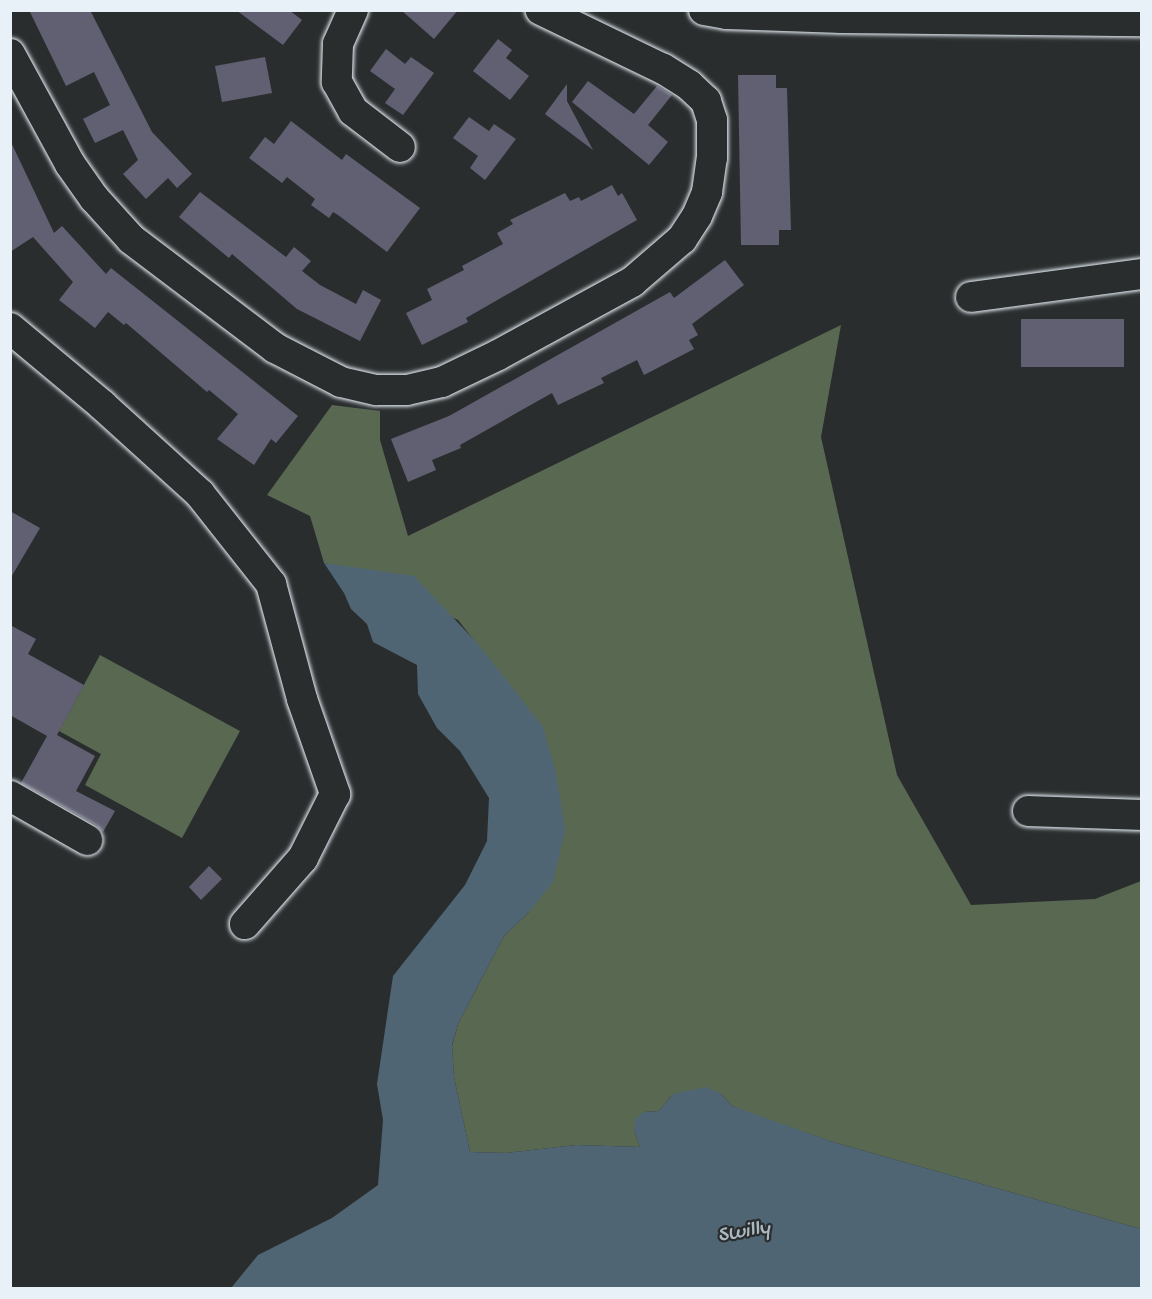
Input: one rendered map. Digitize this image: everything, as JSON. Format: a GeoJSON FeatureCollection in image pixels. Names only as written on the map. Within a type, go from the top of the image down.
{"type":"FeatureCollection","features":[{"type":"Feature","properties":{"kind":"street"},"geometry":{"type":"LineString","coordinates":[[353,10],[338,45],[337,82],[353,111],[400,147]]}},
{"type":"Feature","properties":{"kind":"street"},"geometry":{"type":"LineString","coordinates":[[10,54],[70,164],[94,198],[131,239],[275,348],[341,382],[376,390],[407,390],[442,382],[489,360],[632,282],[682,239],[697,216],[707,192],[712,158],[712,120],[706,101],[689,85],[663,69],[541,10]]}},
{"type":"Feature","properties":{"kind":"street"},"geometry":{"type":"LineString","coordinates":[[704,10],[727,14],[936,15],[1142,21]]}},
{"type":"Feature","properties":{"kind":"street"},"geometry":{"type":"LineString","coordinates":[[971,297],[1142,274]]}},
{"type":"Feature","properties":{"kind":"street"},"geometry":{"type":"LineString","coordinates":[[10,328],[102,405],[200,494],[271,584],[302,699],[335,794],[303,858],[245,924]]}},
{"type":"Feature","properties":{"kind":"street"},"geometry":{"type":"LineString","coordinates":[[10,796],[87,840]]}},
{"type":"Feature","properties":{"kind":"street"},"geometry":{"type":"LineString","coordinates":[[1028,811],[1142,815]]}},
{"type":"Feature","properties":{"kind":"green space"},"geometry":{"type":"Polygon","coordinates":[[[841,325],[821,437],[897,775],[971,905],[1095,899],[1141,881],[1141,1229],[833,1142],[732,1106],[721,1094],[673,1094],[659,1111],[644,1112],[634,1130],[640,1147],[576,1145],[506,1153],[470,1152],[454,1077],[452,1046],[458,1024],[504,936],[529,912],[543,728],[458,620],[344,567],[324,563],[310,516],[267,495],[332,405],[380,411],[380,440],[408,536],[841,325]]]}},
{"type":"Feature","properties":{"kind":"green space"},"geometry":{"type":"Polygon","coordinates":[[[100,655],[240,731],[182,838],[85,785],[101,754],[59,731],[100,655]]]}},
{"type":"Feature","properties":{"kind":"water","name":"Swilly"},"geometry":{"type":"Polygon","coordinates":[[[324,563],[414,576],[478,644],[543,727],[556,773],[565,830],[553,882],[529,912],[504,936],[458,1024],[452,1045],[454,1077],[470,1152],[506,1153],[576,1145],[640,1147],[634,1130],[635,1119],[644,1112],[659,1111],[673,1094],[706,1087],[721,1094],[732,1106],[833,1142],[1141,1229],[1141,1288],[231,1288],[258,1255],[332,1218],[378,1185],[383,1120],[377,1084],[393,976],[465,885],[487,841],[489,798],[460,751],[437,728],[418,694],[417,665],[373,642],[367,624],[351,609],[344,593],[324,563]]]}},
{"type":"Feature","properties":{"kind":"building"},"geometry":{"type":"Polygon","coordinates":[[[29,10],[90,10],[152,132],[192,174],[177,188],[168,178],[146,199],[123,174],[138,160],[123,130],[95,143],[83,119],[110,105],[94,72],[66,86],[29,10]]]}},
{"type":"Feature","properties":{"kind":"building"},"geometry":{"type":"Polygon","coordinates":[[[236,10],[289,10],[302,20],[283,45],[236,10]]]}},
{"type":"Feature","properties":{"kind":"building"},"geometry":{"type":"Polygon","coordinates":[[[401,10],[458,10],[434,39],[401,10]]]}},
{"type":"Feature","properties":{"kind":"building"},"geometry":{"type":"Polygon","coordinates":[[[498,39],[512,50],[506,58],[529,76],[510,100],[473,71],[498,39]]]}},
{"type":"Feature","properties":{"kind":"building"},"geometry":{"type":"Polygon","coordinates":[[[386,49],[405,64],[411,57],[434,73],[403,115],[385,103],[395,89],[370,71],[386,49]]]}},
{"type":"Feature","properties":{"kind":"building"},"geometry":{"type":"Polygon","coordinates":[[[265,57],[272,93],[222,102],[215,66],[265,57]]]}},
{"type":"Feature","properties":{"kind":"building"},"geometry":{"type":"Polygon","coordinates":[[[738,75],[776,75],[776,88],[787,88],[791,230],[779,230],[779,245],[741,245],[738,75]]]}},
{"type":"Feature","properties":{"kind":"building"},"geometry":{"type":"Polygon","coordinates":[[[588,81],[634,114],[657,86],[672,95],[648,125],[668,142],[649,165],[572,102],[588,81]]]}},
{"type":"Feature","properties":{"kind":"building"},"geometry":{"type":"Polygon","coordinates":[[[567,84],[567,101],[593,150],[545,114],[567,84]]]}},
{"type":"Feature","properties":{"kind":"building"},"geometry":{"type":"Polygon","coordinates":[[[469,117],[489,131],[494,124],[516,139],[485,180],[470,168],[478,156],[453,138],[469,117]]]}},
{"type":"Feature","properties":{"kind":"building"},"geometry":{"type":"Polygon","coordinates":[[[291,121],[342,160],[346,154],[420,208],[387,252],[338,215],[333,212],[329,218],[311,205],[315,199],[287,177],[282,183],[249,158],[265,137],[274,144],[291,121]]]}},
{"type":"Feature","properties":{"kind":"building"},"geometry":{"type":"Polygon","coordinates":[[[10,140],[54,233],[62,226],[106,274],[111,268],[298,416],[276,443],[271,439],[254,465],[217,439],[238,414],[209,390],[207,392],[126,323],[124,325],[108,312],[95,328],[59,300],[73,282],[33,237],[10,252],[10,140]]]}},
{"type":"Feature","properties":{"kind":"building"},"geometry":{"type":"Polygon","coordinates":[[[612,185],[618,196],[622,193],[637,220],[466,318],[468,322],[422,345],[406,313],[432,300],[427,289],[464,270],[462,266],[503,244],[497,233],[513,224],[510,220],[565,193],[570,201],[579,197],[581,201],[612,185]]]}},
{"type":"Feature","properties":{"kind":"building"},"geometry":{"type":"Polygon","coordinates":[[[200,192],[286,257],[294,247],[311,261],[302,271],[320,285],[356,304],[363,290],[381,300],[360,341],[297,309],[232,254],[229,258],[179,217],[200,192]]]}},
{"type":"Feature","properties":{"kind":"building"},"geometry":{"type":"Polygon","coordinates":[[[725,260],[744,285],[692,324],[698,335],[689,340],[694,349],[644,375],[637,360],[601,378],[604,383],[558,405],[552,393],[460,445],[461,448],[432,460],[436,470],[408,482],[391,439],[449,416],[670,292],[674,298],[725,260]]]}},
{"type":"Feature","properties":{"kind":"building"},"geometry":{"type":"Polygon","coordinates":[[[1021,319],[1124,319],[1124,367],[1021,367],[1021,319]]]}},
{"type":"Feature","properties":{"kind":"building"},"geometry":{"type":"Polygon","coordinates":[[[10,511],[40,528],[10,579],[10,511]]]}},
{"type":"Feature","properties":{"kind":"building"},"geometry":{"type":"Polygon","coordinates":[[[10,625],[36,639],[28,654],[84,685],[57,735],[95,756],[76,791],[115,811],[103,832],[96,825],[21,783],[47,736],[10,715],[10,625]]]}},
{"type":"Feature","properties":{"kind":"building"},"geometry":{"type":"Polygon","coordinates":[[[209,866],[222,879],[201,900],[189,887],[209,866]]]}}]}
